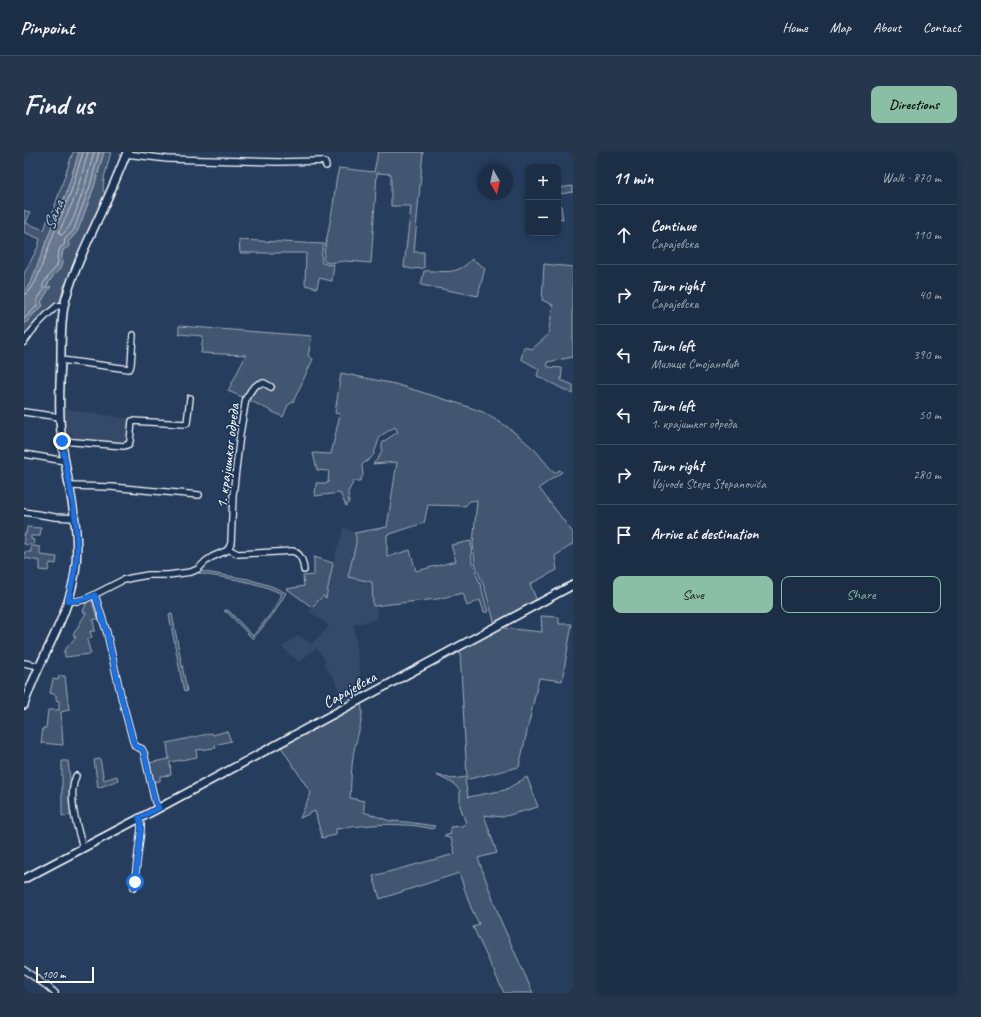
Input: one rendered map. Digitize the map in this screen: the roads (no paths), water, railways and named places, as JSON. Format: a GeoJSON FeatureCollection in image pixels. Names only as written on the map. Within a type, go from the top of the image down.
{"type":"FeatureCollection","features":[{"type":"Feature","properties":{"kind":"main road"},"geometry":{"type":"LineString","coordinates":[[24,705],[26,696],[39,666],[59,625],[68,601],[75,574],[77,540],[62,441],[60,417],[61,328],[64,306],[69,287],[127,153]]}},
{"type":"Feature","properties":{"kind":"main road","name":"Сарајевска"},"geometry":{"type":"LineString","coordinates":[[24,879],[573,585]]}},
{"type":"Feature","properties":{"kind":"street"},"geometry":{"type":"LineString","coordinates":[[127,153],[168,159],[278,162],[322,161],[326,166]]}},
{"type":"Feature","properties":{"kind":"street"},"geometry":{"type":"LineString","coordinates":[[24,342],[32,331],[52,311],[59,305],[64,306]]}},
{"type":"Feature","properties":{"kind":"street"},"geometry":{"type":"LineString","coordinates":[[61,360],[129,369],[131,364],[133,335]]}},
{"type":"Feature","properties":{"kind":"street","name":"1. крајишког одреда"},"geometry":{"type":"LineString","coordinates":[[228,549],[232,538],[233,495],[246,398],[252,389],[258,384],[264,383],[271,387]]}},
{"type":"Feature","properties":{"kind":"street"},"geometry":{"type":"LineString","coordinates":[[62,441],[127,446],[130,441],[131,425],[133,421],[187,423],[190,398]]}},
{"type":"Feature","properties":{"kind":"street"},"geometry":{"type":"LineString","coordinates":[[24,412],[60,417]]}},
{"type":"Feature","properties":{"kind":"street"},"geometry":{"type":"LineString","coordinates":[[24,454],[65,461]]}},
{"type":"Feature","properties":{"kind":"street"},"geometry":{"type":"LineString","coordinates":[[69,486],[111,487],[199,495]]}},
{"type":"Feature","properties":{"kind":"street"},"geometry":{"type":"LineString","coordinates":[[24,512],[55,517],[74,518]]}},
{"type":"Feature","properties":{"kind":"street"},"geometry":{"type":"LineString","coordinates":[[68,601],[82,600],[95,595],[123,580],[131,578],[196,571],[206,561],[228,549],[238,554],[293,551],[302,558],[304,570]]}},
{"type":"Feature","properties":{"kind":"street"},"geometry":{"type":"LineString","coordinates":[[95,595],[107,633],[133,741],[135,746],[142,749],[144,753],[155,802],[159,808]]}},
{"type":"Feature","properties":{"kind":"street"},"geometry":{"type":"LineString","coordinates":[[24,663],[39,666]]}},
{"type":"Feature","properties":{"kind":"street"},"geometry":{"type":"LineString","coordinates":[[76,776],[72,786],[73,804],[83,848]]}},
{"type":"Feature","properties":{"kind":"street"},"geometry":{"type":"LineString","coordinates":[[134,887],[141,829],[139,818]]}},
{"type":"Feature","properties":{"kind":"street"},"geometry":{"type":"LineString","coordinates":[[24,970],[55,993]]}},
{"type":"Feature","properties":{"kind":"water"},"geometry":{"type":"Polygon","coordinates":[[[79,152],[104,152],[94,187],[77,232],[68,242],[70,246],[63,250],[61,258],[63,261],[60,269],[45,288],[51,286],[41,302],[43,306],[34,313],[24,325],[24,292],[32,280],[53,223],[66,194],[79,152]]]}},
{"type":"Feature","properties":{"kind":"water label","name":"Sana"},"geometry":{"type":"Point","coordinates":[53,215]}}]}
